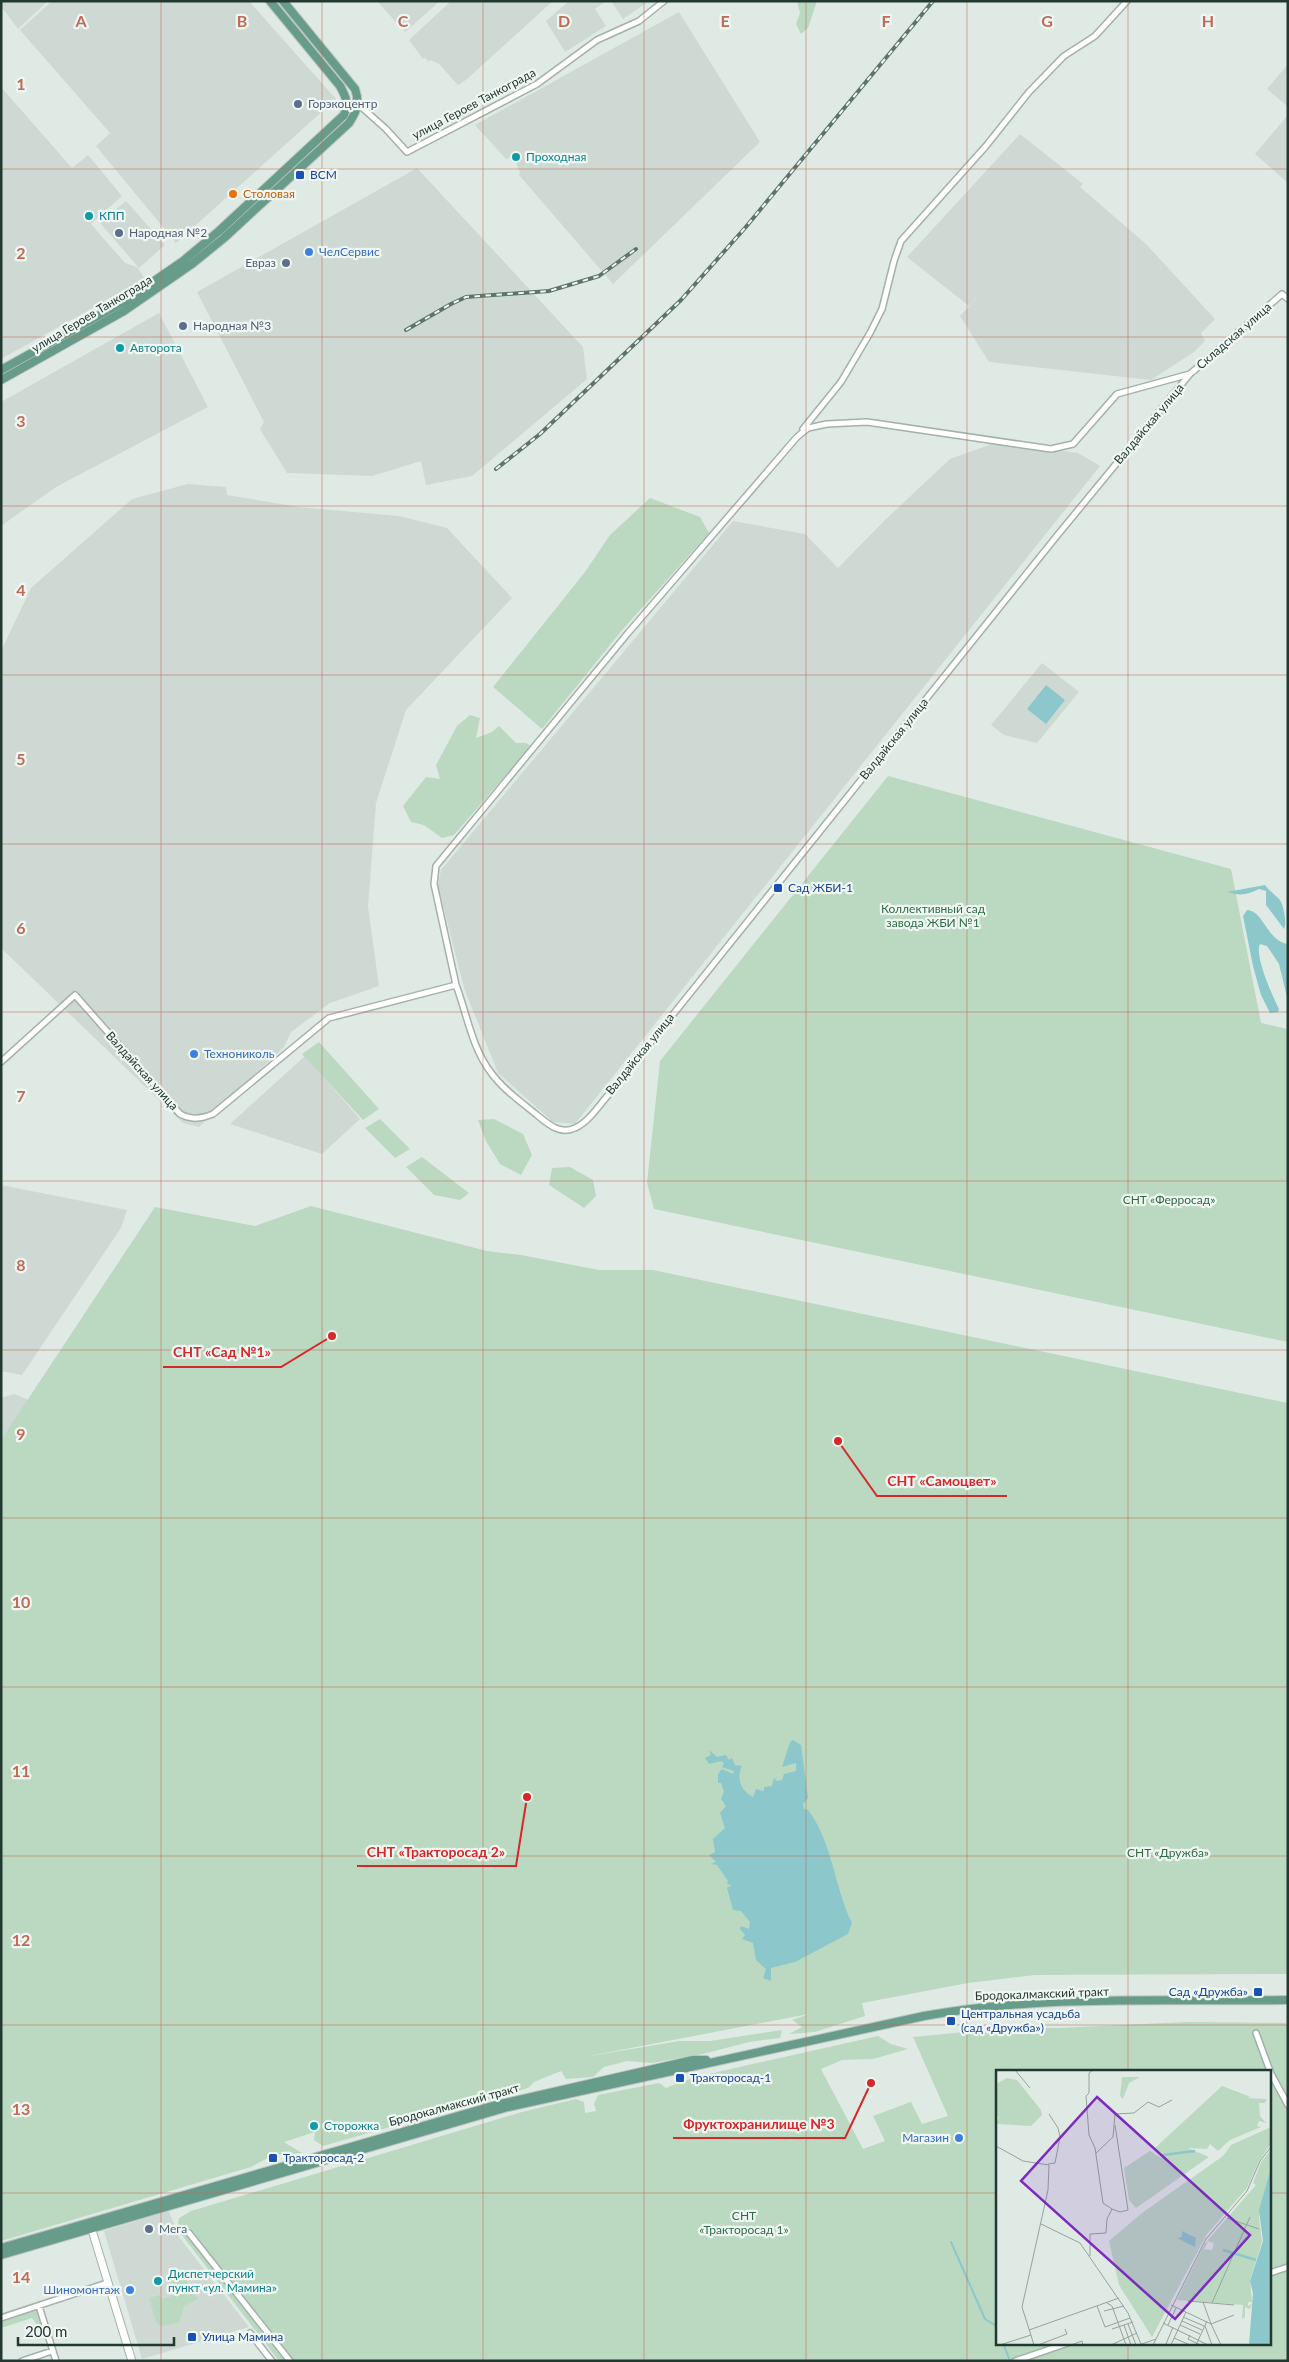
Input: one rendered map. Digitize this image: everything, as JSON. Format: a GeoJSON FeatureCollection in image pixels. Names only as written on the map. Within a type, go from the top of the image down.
{"type":"FeatureCollection","features":[{"type":"Feature","properties":{"kind":"main road"},"geometry":{"type":"LineString","coordinates":[[270,1],[340,86],[346,96],[348,105]]}},
{"type":"Feature","properties":{"kind":"main road"},"geometry":{"type":"LineString","coordinates":[[282,1],[350,82],[357,95],[358,104]]}},
{"type":"Feature","properties":{"kind":"main road","name":"улица Героев Танкограда"},"geometry":{"type":"LineString","coordinates":[[1,380],[124,311],[192,264],[224,238],[339,133],[356,113],[358,104]]}},
{"type":"Feature","properties":{"kind":"main road","name":"улица Героев Танкограда"},"geometry":{"type":"LineString","coordinates":[[1,370],[124,301],[183,261],[219,232],[338,121],[348,105]]}},
{"type":"Feature","properties":{"kind":"main road","name":"Бродокалмакский тракт"},"geometry":{"type":"LineString","coordinates":[[90,2224],[523,2098],[693,2060],[713,2060],[924,2016],[996,2005],[1288,2000]]}},
{"type":"Feature","properties":{"kind":"main road"},"geometry":{"type":"LineString","coordinates":[[1,2248],[90,2224]]}},
{"type":"Feature","properties":{"kind":"main road"},"geometry":{"type":"LineString","coordinates":[[1,2254],[90,2224]]}},
{"type":"Feature","properties":{"kind":"main road"},"geometry":{"type":"LineString","coordinates":[[90,2224],[132,2361]]}},
{"type":"Feature","properties":{"kind":"street","name":"улица Героев Танкограда"},"geometry":{"type":"LineString","coordinates":[[358,104],[386,129],[407,152],[537,84],[597,40],[639,21],[664,1]]}},
{"type":"Feature","properties":{"kind":"street"},"geometry":{"type":"LineString","coordinates":[[456,984],[434,884],[436,866],[628,633],[797,437],[841,382],[870,334],[882,309],[901,241],[986,146],[1029,92],[1064,56],[1095,36],[1126,1]]}},
{"type":"Feature","properties":{"kind":"street"},"geometry":{"type":"LineString","coordinates":[[348,105],[358,104]]}},
{"type":"Feature","properties":{"kind":"street","name":"Складская улица"},"geometry":{"type":"LineString","coordinates":[[797,437],[808,428],[827,424],[867,422],[1052,449],[1073,444],[1117,394],[1190,374],[1282,294],[1288,299]]}},
{"type":"Feature","properties":{"kind":"street","name":"Валдайская улица"},"geometry":{"type":"LineString","coordinates":[[1,1062],[75,995],[180,1114],[189,1119],[202,1119],[212,1114],[329,1018],[456,984],[484,1062],[506,1090],[556,1129],[564,1131],[574,1129],[584,1122],[1056,537],[1190,374]]}},
{"type":"Feature","properties":{"kind":"street"},"geometry":{"type":"LineString","coordinates":[[1256,2033],[1270,2070]]}},
{"type":"Feature","properties":{"kind":"street"},"geometry":{"type":"LineString","coordinates":[[1272,2075],[1288,2105]]}},
{"type":"Feature","properties":{"kind":"street"},"geometry":{"type":"LineString","coordinates":[[189,2233],[290,2361]]}},
{"type":"Feature","properties":{"kind":"street"},"geometry":{"type":"LineString","coordinates":[[1272,2272],[1288,2267]]}},
{"type":"Feature","properties":{"kind":"street"},"geometry":{"type":"LineString","coordinates":[[1,2318],[107,2283]]}},
{"type":"Feature","properties":{"kind":"street"},"geometry":{"type":"LineString","coordinates":[[39,2306],[56,2361]]}},
{"type":"Feature","properties":{"kind":"street"},"geometry":{"type":"LineString","coordinates":[[250,2333],[272,2361]]}},
{"type":"Feature","properties":{"kind":"street"},"geometry":{"type":"LineString","coordinates":[[1015,2361],[1065,2344]]}},
{"type":"Feature","properties":{"kind":"street"},"geometry":{"type":"LineString","coordinates":[[22,2361],[52,2351]]}},
{"type":"Feature","properties":{"kind":"shaded area"},"geometry":{"type":"Polygon","coordinates":[[[1,1],[48,1],[18,29],[3,9],[1,14],[1,1]]]}},
{"type":"Feature","properties":{"kind":"shaded area"},"geometry":{"type":"Polygon","coordinates":[[[52,1],[249,1],[336,99],[176,243],[96,146],[110,133],[20,30],[52,1]]]}},
{"type":"Feature","properties":{"kind":"shaded area"},"geometry":{"type":"Polygon","coordinates":[[[377,1],[440,1],[405,32],[377,1]]]}},
{"type":"Feature","properties":{"kind":"shaded area"},"geometry":{"type":"Polygon","coordinates":[[[451,1],[553,1],[466,80],[458,85],[439,64],[428,61],[425,58],[423,59],[409,40],[451,1]]]}},
{"type":"Feature","properties":{"kind":"shaded area"},"geometry":{"type":"Polygon","coordinates":[[[569,1],[606,1],[595,9],[606,26],[565,52],[546,21],[569,1]]]}},
{"type":"Feature","properties":{"kind":"shaded area"},"geometry":{"type":"Polygon","coordinates":[[[611,1],[649,1],[623,19],[611,1]]]}},
{"type":"Feature","properties":{"kind":"shaded area"},"geometry":{"type":"Polygon","coordinates":[[[679,12],[760,142],[613,284],[519,175],[520,172],[512,157],[506,159],[475,125],[679,12]]]}},
{"type":"Feature","properties":{"kind":"shaded area"},"geometry":{"type":"Polygon","coordinates":[[[1288,64],[1288,107],[1267,89],[1288,64]]]}},
{"type":"Feature","properties":{"kind":"shaded area"},"geometry":{"type":"Polygon","coordinates":[[[1,87],[72,168],[88,155],[122,196],[91,224],[125,263],[137,267],[145,279],[1,359],[1,87]]]}},
{"type":"Feature","properties":{"kind":"shaded area"},"geometry":{"type":"Polygon","coordinates":[[[1288,115],[1288,183],[1255,154],[1288,115]]]}},
{"type":"Feature","properties":{"kind":"shaded area"},"geometry":{"type":"Polygon","coordinates":[[[1020,134],[1083,184],[1080,187],[1146,244],[1215,319],[1201,333],[1205,341],[1194,352],[1151,380],[989,362],[960,316],[993,281],[969,306],[907,257],[1020,134]]]}},
{"type":"Feature","properties":{"kind":"shaded area"},"geometry":{"type":"Polygon","coordinates":[[[417,168],[583,347],[587,379],[472,476],[426,485],[421,461],[372,476],[287,473],[260,429],[264,422],[197,292],[417,168]]]}},
{"type":"Feature","properties":{"kind":"shaded area"},"geometry":{"type":"Polygon","coordinates":[[[126,201],[165,245],[139,268],[100,223],[126,201]]]}},
{"type":"Feature","properties":{"kind":"shaded area"},"geometry":{"type":"Polygon","coordinates":[[[159,313],[208,407],[56,487],[1,526],[1,402],[159,313]]]}},
{"type":"Feature","properties":{"kind":"shaded area"},"geometry":{"type":"Polygon","coordinates":[[[997,442],[1078,453],[1100,466],[575,1124],[553,1122],[498,1073],[464,988],[438,886],[441,870],[733,521],[805,534],[838,568],[885,520],[950,459],[997,442]]]}},
{"type":"Feature","properties":{"kind":"shaded area"},"geometry":{"type":"Polygon","coordinates":[[[188,484],[226,487],[227,495],[299,507],[399,516],[447,528],[512,598],[406,710],[376,803],[368,907],[379,986],[330,1003],[291,1032],[284,1047],[199,1127],[183,1123],[1,948],[1,651],[31,588],[132,499],[188,484]]]}},
{"type":"Feature","properties":{"kind":"shaded area"},"geometry":{"type":"Polygon","coordinates":[[[1042,663],[1079,692],[1037,743],[1004,735],[991,725],[1042,663]]]}},
{"type":"Feature","properties":{"kind":"shaded area"},"geometry":{"type":"Polygon","coordinates":[[[305,1056],[360,1119],[322,1154],[230,1124],[305,1056]]]}},
{"type":"Feature","properties":{"kind":"shaded area"},"geometry":{"type":"Polygon","coordinates":[[[1,1185],[127,1210],[121,1228],[22,1375],[1,1371],[1,1185]]]}},
{"type":"Feature","properties":{"kind":"shaded area"},"geometry":{"type":"Polygon","coordinates":[[[14,1394],[29,1400],[1,1440],[1,1398],[14,1394]]]}},
{"type":"Feature","properties":{"kind":"shaded area"},"geometry":{"type":"Polygon","coordinates":[[[169,2211],[179,2237],[249,2327],[142,2359],[104,2231],[169,2211]]]}},
{"type":"Feature","properties":{"kind":"green space"},"geometry":{"type":"Polygon","coordinates":[[[797,1],[817,1],[808,28],[801,34],[796,24],[800,13],[797,1]]]}},
{"type":"Feature","properties":{"kind":"green space"},"geometry":{"type":"Polygon","coordinates":[[[650,498],[700,517],[709,533],[623,629],[542,729],[493,687],[585,572],[610,535],[650,498]]]}},
{"type":"Feature","properties":{"kind":"green space"},"geometry":{"type":"Polygon","coordinates":[[[470,715],[480,718],[476,738],[492,732],[499,726],[516,743],[526,743],[531,746],[454,835],[442,838],[424,825],[411,822],[403,806],[426,777],[440,779],[436,765],[457,726],[470,715]]]}},
{"type":"Feature","properties":{"kind":"green space"},"geometry":{"type":"Polygon","coordinates":[[[888,776],[1231,869],[1261,1023],[1288,1029],[1288,1342],[654,1209],[647,1183],[660,1061],[888,776]]]}},
{"type":"Feature","properties":{"kind":"green space"},"geometry":{"type":"Polygon","coordinates":[[[319,1042],[379,1109],[363,1120],[302,1054],[319,1042]]]}},
{"type":"Feature","properties":{"kind":"green space"},"geometry":{"type":"Polygon","coordinates":[[[380,1119],[410,1149],[395,1158],[365,1128],[380,1119]]]}},
{"type":"Feature","properties":{"kind":"green space"},"geometry":{"type":"Polygon","coordinates":[[[494,1119],[523,1134],[532,1155],[521,1175],[500,1164],[486,1141],[478,1120],[494,1119]]]}},
{"type":"Feature","properties":{"kind":"green space"},"geometry":{"type":"Polygon","coordinates":[[[422,1157],[469,1193],[460,1200],[434,1195],[406,1167],[422,1157]]]}},
{"type":"Feature","properties":{"kind":"green space"},"geometry":{"type":"Polygon","coordinates":[[[570,1167],[593,1180],[596,1196],[584,1208],[549,1185],[552,1168],[570,1167]]]}},
{"type":"Feature","properties":{"kind":"green space","name":"СНТ «Дружба»"},"geometry":{"type":"Polygon","coordinates":[[[311,1206],[487,1251],[521,1255],[599,1270],[653,1270],[1288,1403],[1288,1974],[1035,1975],[968,1983],[862,2003],[865,2016],[815,2032],[789,2034],[802,2027],[792,2020],[809,2014],[584,2057],[679,2041],[710,2041],[782,2030],[780,2038],[749,2042],[703,2054],[652,2063],[627,2061],[604,2067],[593,2077],[566,2079],[561,2071],[534,2082],[528,2088],[323,2146],[314,2140],[315,2132],[284,2142],[302,2153],[273,2155],[251,2167],[1,2241],[1,1440],[155,1207],[255,1226],[311,1206]]]}},
{"type":"Feature","properties":{"kind":"green space","name":"СНТ «Тракторосад 1»"},"geometry":{"type":"Polygon","coordinates":[[[1186,2022],[1288,2023],[1288,2361],[279,2361],[181,2234],[178,2225],[179,2218],[191,2211],[522,2112],[576,2099],[584,2102],[585,2113],[596,2111],[594,2104],[598,2095],[659,2083],[666,2088],[695,2077],[878,2036],[891,2044],[908,2049],[873,2059],[842,2060],[821,2069],[863,2149],[885,2141],[873,2116],[911,2102],[922,2124],[948,2116],[913,2037],[1017,2027],[1058,2028],[1186,2022]]]}},
{"type":"Feature","properties":{"kind":"green space"},"geometry":{"type":"Polygon","coordinates":[[[182,2275],[198,2299],[184,2306],[179,2323],[161,2326],[156,2322],[149,2298],[160,2295],[162,2299],[176,2295],[171,2279],[182,2275]]]}},
{"type":"Feature","properties":{"kind":"green space"},"geometry":{"type":"Polygon","coordinates":[[[37,2308],[43,2325],[38,2326],[32,2318],[1,2328],[1,2320],[37,2308]]]}},
{"type":"Feature","properties":{"kind":"water"},"geometry":{"type":"Polygon","coordinates":[[[1046,685],[1065,700],[1046,724],[1027,709],[1046,685]]]}},
{"type":"Feature","properties":{"kind":"water"},"geometry":{"type":"Polygon","coordinates":[[[1265,885],[1281,903],[1284,910],[1284,929],[1266,905],[1266,891],[1259,889],[1247,894],[1227,892],[1265,885]]]}},
{"type":"Feature","properties":{"kind":"water"},"geometry":{"type":"Polygon","coordinates":[[[1247,910],[1257,915],[1270,932],[1281,942],[1288,944],[1288,1001],[1279,964],[1267,946],[1260,944],[1259,950],[1262,967],[1279,1009],[1278,1012],[1270,1013],[1261,995],[1243,916],[1247,910]]]}},
{"type":"Feature","properties":{"kind":"water"},"geometry":{"type":"Polygon","coordinates":[[[793,1740],[801,1745],[808,1798],[803,1804],[804,1809],[808,1810],[823,1837],[852,1923],[848,1934],[795,1962],[771,1968],[771,1981],[763,1978],[766,1969],[756,1960],[753,1943],[742,1939],[745,1935],[740,1929],[741,1926],[749,1929],[750,1922],[741,1911],[733,1910],[727,1888],[732,1885],[727,1884],[728,1881],[717,1865],[711,1864],[716,1862],[709,1855],[715,1852],[713,1839],[725,1828],[720,1813],[726,1806],[721,1799],[724,1792],[721,1783],[718,1783],[718,1774],[722,1769],[733,1774],[734,1771],[722,1767],[724,1763],[721,1761],[709,1764],[705,1758],[711,1755],[709,1750],[717,1757],[726,1755],[729,1760],[732,1758],[735,1765],[742,1766],[740,1771],[741,1784],[745,1791],[753,1797],[756,1789],[764,1791],[764,1787],[772,1786],[774,1778],[777,1781],[782,1780],[784,1774],[796,1771],[796,1763],[782,1767],[790,1742],[793,1740]]]}},
{"type":"Feature","properties":{"kind":"waterway"},"geometry":{"type":"LineString","coordinates":[[951,2242],[985,2319],[996,2326]]}},
{"type":"Feature","properties":{"kind":"waterway"},"geometry":{"type":"LineString","coordinates":[[1003,2344],[1010,2361]]}},
{"type":"Feature","properties":{"kind":"railway"},"geometry":{"type":"LineString","coordinates":[[496,469],[540,434],[681,300],[745,228],[933,1]]}},
{"type":"Feature","properties":{"kind":"railway"},"geometry":{"type":"LineString","coordinates":[[406,330],[466,297],[549,291],[599,276],[636,249]]}},
{"type":"Feature","properties":{"kind":"place","name":"Горэкоцентр"},"geometry":{"type":"Point","coordinates":[298,104]}},
{"type":"Feature","properties":{"kind":"place","name":"Проходная"},"geometry":{"type":"Point","coordinates":[516,157]}},
{"type":"Feature","properties":{"kind":"place","name":"ВСМ"},"geometry":{"type":"Point","coordinates":[300,175]}},
{"type":"Feature","properties":{"kind":"place","name":"Столовая"},"geometry":{"type":"Point","coordinates":[233,194]}},
{"type":"Feature","properties":{"kind":"place","name":"КПП"},"geometry":{"type":"Point","coordinates":[89,216]}},
{"type":"Feature","properties":{"kind":"place","name":"Народная №2"},"geometry":{"type":"Point","coordinates":[119,233]}},
{"type":"Feature","properties":{"kind":"place","name":"ЧелСервис"},"geometry":{"type":"Point","coordinates":[309,252]}},
{"type":"Feature","properties":{"kind":"place","name":"Евраз"},"geometry":{"type":"Point","coordinates":[286,263]}},
{"type":"Feature","properties":{"kind":"place","name":"Народная №3"},"geometry":{"type":"Point","coordinates":[183,326]}},
{"type":"Feature","properties":{"kind":"place","name":"Авторота"},"geometry":{"type":"Point","coordinates":[120,348]}},
{"type":"Feature","properties":{"kind":"place","name":"Сад ЖБИ-1"},"geometry":{"type":"Point","coordinates":[778,888]}},
{"type":"Feature","properties":{"kind":"place","name":"Технониколь"},"geometry":{"type":"Point","coordinates":[194,1054]}},
{"type":"Feature","properties":{"kind":"place","name":"СНТ «Сад №1»"},"geometry":{"type":"Point","coordinates":[332,1336]}},
{"type":"Feature","properties":{"kind":"place","name":"СНТ «Самоцвет»"},"geometry":{"type":"Point","coordinates":[838,1441]}},
{"type":"Feature","properties":{"kind":"place","name":"СНТ «Тракторосад 2»"},"geometry":{"type":"Point","coordinates":[527,1797]}},
{"type":"Feature","properties":{"kind":"place","name":"Сад «Дружба»"},"geometry":{"type":"Point","coordinates":[1258,1992]}},
{"type":"Feature","properties":{"kind":"place","name":"Центральная усадьба (сад «Дружба»)"},"geometry":{"type":"Point","coordinates":[951,2021]}},
{"type":"Feature","properties":{"kind":"place","name":"Тракторосад-1"},"geometry":{"type":"Point","coordinates":[680,2078]}},
{"type":"Feature","properties":{"kind":"place","name":"Фруктохранилище №3"},"geometry":{"type":"Point","coordinates":[871,2083]}},
{"type":"Feature","properties":{"kind":"place","name":"Сторожка"},"geometry":{"type":"Point","coordinates":[314,2126]}},
{"type":"Feature","properties":{"kind":"place","name":"Магазин"},"geometry":{"type":"Point","coordinates":[959,2138]}},
{"type":"Feature","properties":{"kind":"place","name":"Тракторосад-2"},"geometry":{"type":"Point","coordinates":[273,2158]}},
{"type":"Feature","properties":{"kind":"place","name":"Мега"},"geometry":{"type":"Point","coordinates":[149,2229]}},
{"type":"Feature","properties":{"kind":"place","name":"Диспетчерский пункт «ул. Мамина»"},"geometry":{"type":"Point","coordinates":[158,2281]}},
{"type":"Feature","properties":{"kind":"place","name":"Шиномонтаж"},"geometry":{"type":"Point","coordinates":[130,2290]}},
{"type":"Feature","properties":{"kind":"place","name":"Улица Мамина"},"geometry":{"type":"Point","coordinates":[192,2337]}},
{"type":"Feature","properties":{"kind":"park label","name":"Коллективный сад завода ЖБИ №1"},"geometry":{"type":"Point","coordinates":[933,916]}},
{"type":"Feature","properties":{"kind":"park label","name":"СНТ «Ферросад»"},"geometry":{"type":"Point","coordinates":[1169,1200]}}]}
